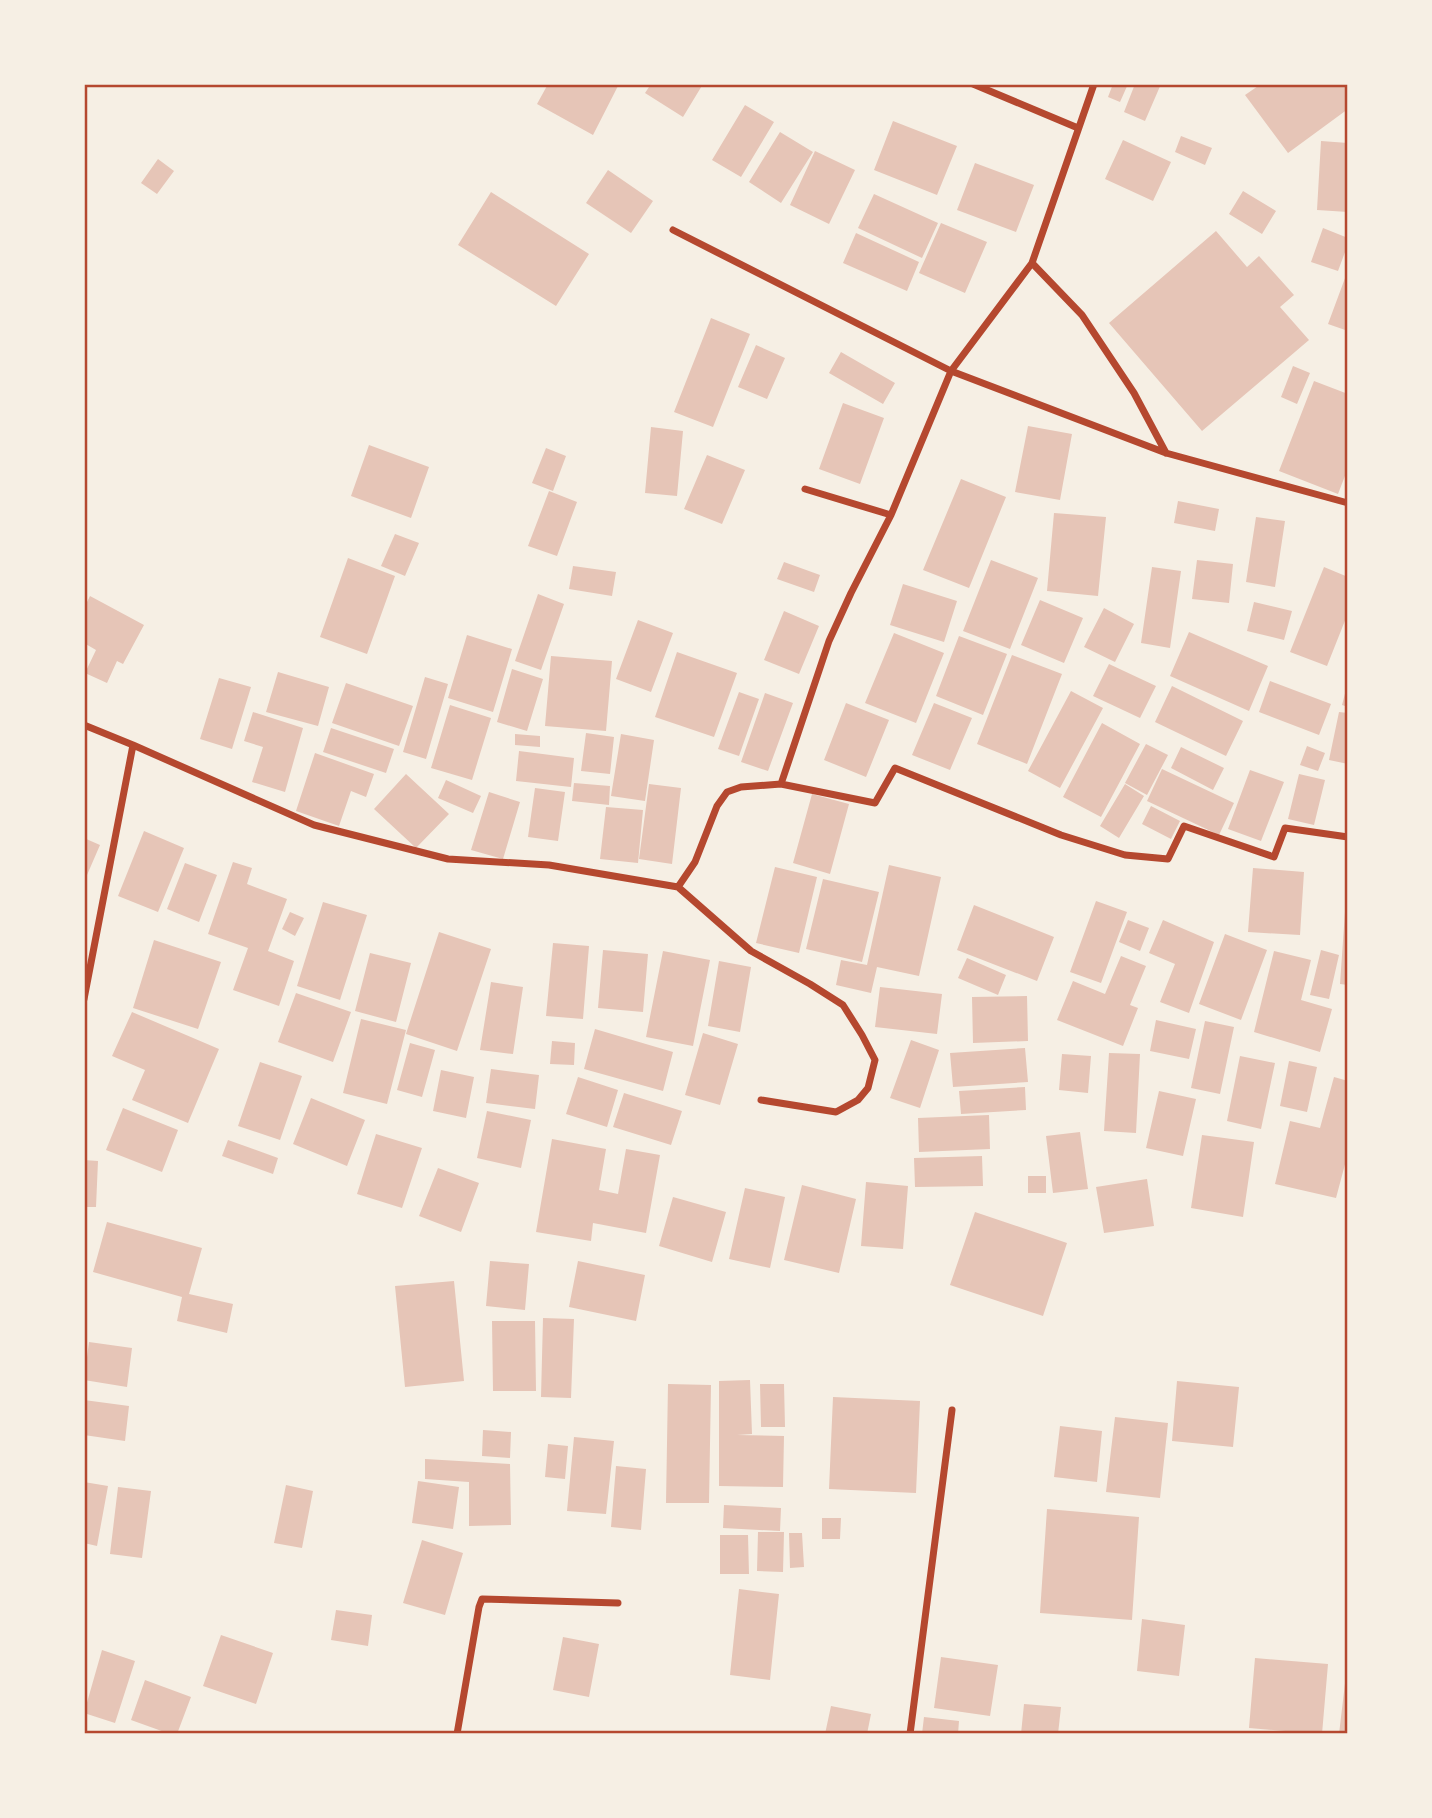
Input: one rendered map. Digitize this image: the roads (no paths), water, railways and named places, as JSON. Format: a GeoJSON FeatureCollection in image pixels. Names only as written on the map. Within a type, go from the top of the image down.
{"type":"FeatureCollection","features":[{"type":"Feature","properties":{"kind":"street"},"geometry":{"type":"LineString","coordinates":[[973,84],[1078,128]]}},
{"type":"Feature","properties":{"kind":"street"},"geometry":{"type":"LineString","coordinates":[[781,784],[829,641],[891,515],[951,371],[1032,263],[1094,84]]}},
{"type":"Feature","properties":{"kind":"street"},"geometry":{"type":"LineString","coordinates":[[673,230],[951,371],[1166,453],[1348,503]]}},
{"type":"Feature","properties":{"kind":"street"},"geometry":{"type":"LineString","coordinates":[[1032,263],[1082,315],[1134,393],[1166,453]]}},
{"type":"Feature","properties":{"kind":"street"},"geometry":{"type":"LineString","coordinates":[[805,489],[891,515]]}},
{"type":"Feature","properties":{"kind":"street"},"geometry":{"type":"LineString","coordinates":[[84,725],[314,825],[448,859],[549,865],[678,887],[751,951],[843,1005],[874,1060],[868,1088],[858,1100],[836,1112],[761,1100]]}},
{"type":"Feature","properties":{"kind":"street"},"geometry":{"type":"LineString","coordinates":[[84,999],[133,745]]}},
{"type":"Feature","properties":{"kind":"street"},"geometry":{"type":"LineString","coordinates":[[678,887],[695,862],[718,806],[727,792],[741,787],[781,784],[875,803],[895,768],[1061,835],[1125,855],[1168,859],[1184,827],[1274,857],[1285,828],[1348,837]]}},
{"type":"Feature","properties":{"kind":"street"},"geometry":{"type":"LineString","coordinates":[[910,1734],[952,1410]]}},
{"type":"Feature","properties":{"kind":"street"},"geometry":{"type":"LineString","coordinates":[[457,1734],[482,1600],[618,1603]]}}]}
